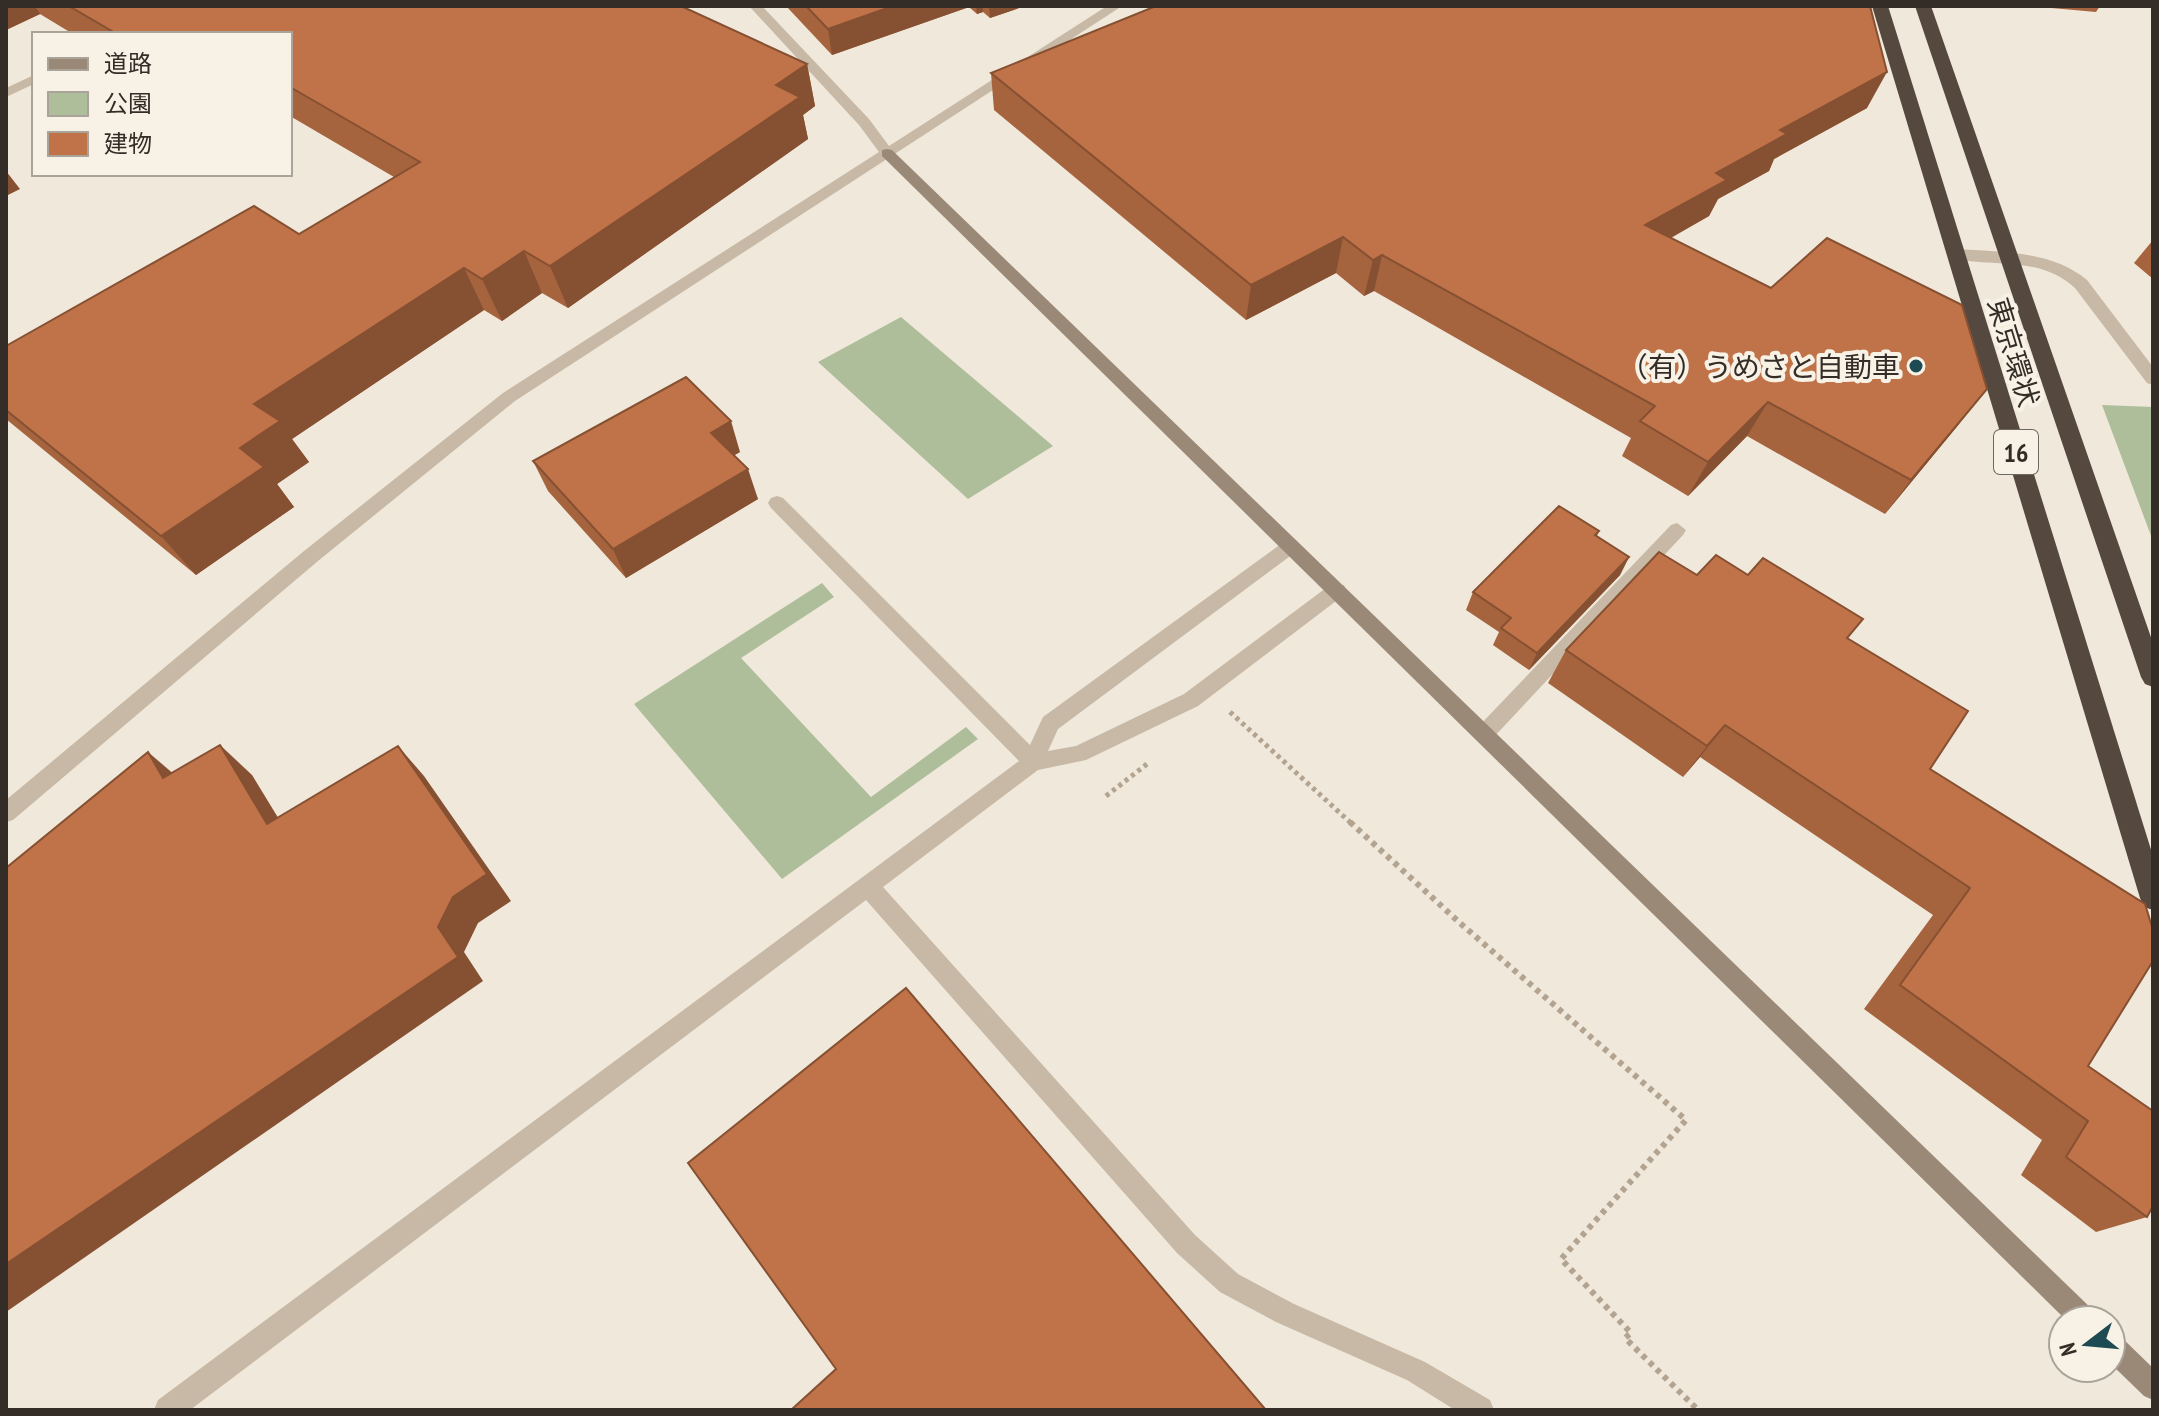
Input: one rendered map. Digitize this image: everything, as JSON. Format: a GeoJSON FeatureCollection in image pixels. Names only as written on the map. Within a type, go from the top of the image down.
{"type":"FeatureCollection","features":[{"type":"Feature","properties":{"kind":"highway","name":"東京環状"},"geometry":{"type":"LineString","coordinates":[[1880,6],[2153,898]]}},
{"type":"Feature","properties":{"kind":"highway","name":"東京環状"},"geometry":{"type":"LineString","coordinates":[[1923,6],[2153,677]]}},
{"type":"Feature","properties":{"kind":"street"},"geometry":{"type":"LineString","coordinates":[[755,6],[864,122],[887,153],[2069,1304]]}},
{"type":"Feature","properties":{"kind":"street"},"geometry":{"type":"LineString","coordinates":[[6,813],[311,556],[509,397],[1116,6]]}},
{"type":"Feature","properties":{"kind":"street"},"geometry":{"type":"LineString","coordinates":[[6,93],[32,80]]}},
{"type":"Feature","properties":{"kind":"street"},"geometry":{"type":"LineString","coordinates":[[1955,254],[2054,266],[2076,278],[2153,379]]}},
{"type":"Feature","properties":{"kind":"street"},"geometry":{"type":"LineString","coordinates":[[777,503],[1033,762]]}},
{"type":"Feature","properties":{"kind":"street"},"geometry":{"type":"LineString","coordinates":[[1485,733],[1677,530]]}},
{"type":"Feature","properties":{"kind":"street"},"geometry":{"type":"LineString","coordinates":[[1033,762],[1050,723],[1291,546]]}},
{"type":"Feature","properties":{"kind":"street"},"geometry":{"type":"LineString","coordinates":[[168,1410],[1033,762],[1079,754],[1191,700],[1337,590]]}},
{"type":"Feature","properties":{"kind":"street"},"geometry":{"type":"LineString","coordinates":[[868,886],[1186,1244],[1229,1283],[1285,1313],[1416,1371],[1480,1410]]}},
{"type":"Feature","properties":{"kind":"street"},"geometry":{"type":"LineString","coordinates":[[2127,1361],[2153,1387]]}},
{"type":"Feature","properties":{"kind":"path"},"geometry":{"type":"LineString","coordinates":[[1222,705],[1460,923],[1686,1120],[1561,1259],[1631,1333],[1625,1338],[1698,1410]]}},
{"type":"Feature","properties":{"kind":"green space"},"geometry":{"type":"Polygon","coordinates":[[[901,317],[1053,446],[968,499],[818,362],[901,317]]]}},
{"type":"Feature","properties":{"kind":"green space"},"geometry":{"type":"Polygon","coordinates":[[[2102,405],[2153,407],[2153,541],[2102,405]]]}},
{"type":"Feature","properties":{"kind":"green space"},"geometry":{"type":"Polygon","coordinates":[[[822,583],[834,597],[741,658],[871,797],[966,727],[978,739],[782,879],[634,704],[822,583]]]}},
{"type":"Feature","properties":{"kind":"building"},"geometry":{"type":"Polygon","coordinates":[[[69,6],[681,6],[807,64],[776,85],[800,97],[550,266],[524,251],[482,279],[464,268],[254,404],[280,421],[240,448],[264,467],[161,536],[6,410],[6,346],[254,206],[299,234],[420,162],[292,88],[292,32],[114,32],[69,6]]]}},
{"type":"Feature","properties":{"kind":"building"},"geometry":{"type":"Polygon","coordinates":[[[806,6],[893,6],[828,29],[806,6]]]}},
{"type":"Feature","properties":{"kind":"building"},"geometry":{"type":"Polygon","coordinates":[[[1156,6],[1870,6],[1887,72],[1780,130],[1787,134],[1716,173],[1727,180],[1645,225],[1771,288],[1827,238],[1962,305],[1987,389],[1911,480],[1768,402],[1708,462],[1640,421],[1655,406],[1382,255],[1373,260],[1343,237],[1251,285],[991,73],[1156,6]]]}},
{"type":"Feature","properties":{"kind":"building"},"geometry":{"type":"Polygon","coordinates":[[[686,377],[731,421],[711,433],[748,469],[613,549],[533,461],[686,377]]]}},
{"type":"Feature","properties":{"kind":"building"},"geometry":{"type":"Polygon","coordinates":[[[1559,506],[1599,531],[1595,535],[1629,557],[1537,653],[1501,628],[1511,618],[1473,592],[1559,506]]]}},
{"type":"Feature","properties":{"kind":"building"},"geometry":{"type":"Polygon","coordinates":[[[1659,552],[1697,575],[1716,555],[1748,575],[1763,558],[1863,619],[1847,638],[1968,711],[1930,769],[2145,904],[2153,930],[2153,961],[2088,1066],[2153,1111],[2153,1206],[2147,1217],[2066,1157],[2088,1121],[1900,985],[1970,888],[1725,725],[1707,746],[1566,650],[1659,552]]]}},
{"type":"Feature","properties":{"kind":"building"},"geometry":{"type":"Polygon","coordinates":[[[220,745],[267,824],[398,746],[487,874],[453,897],[438,927],[458,957],[6,1264],[6,868],[148,752],[163,778],[220,745]]]}},
{"type":"Feature","properties":{"kind":"building"},"geometry":{"type":"Polygon","coordinates":[[[906,988],[1266,1410],[791,1410],[836,1369],[688,1163],[906,988]]]}},
{"type":"Feature","properties":{"kind":"place","name":"（有）うめさと自動車"},"geometry":{"type":"Point","coordinates":[1916,366]}}]}
